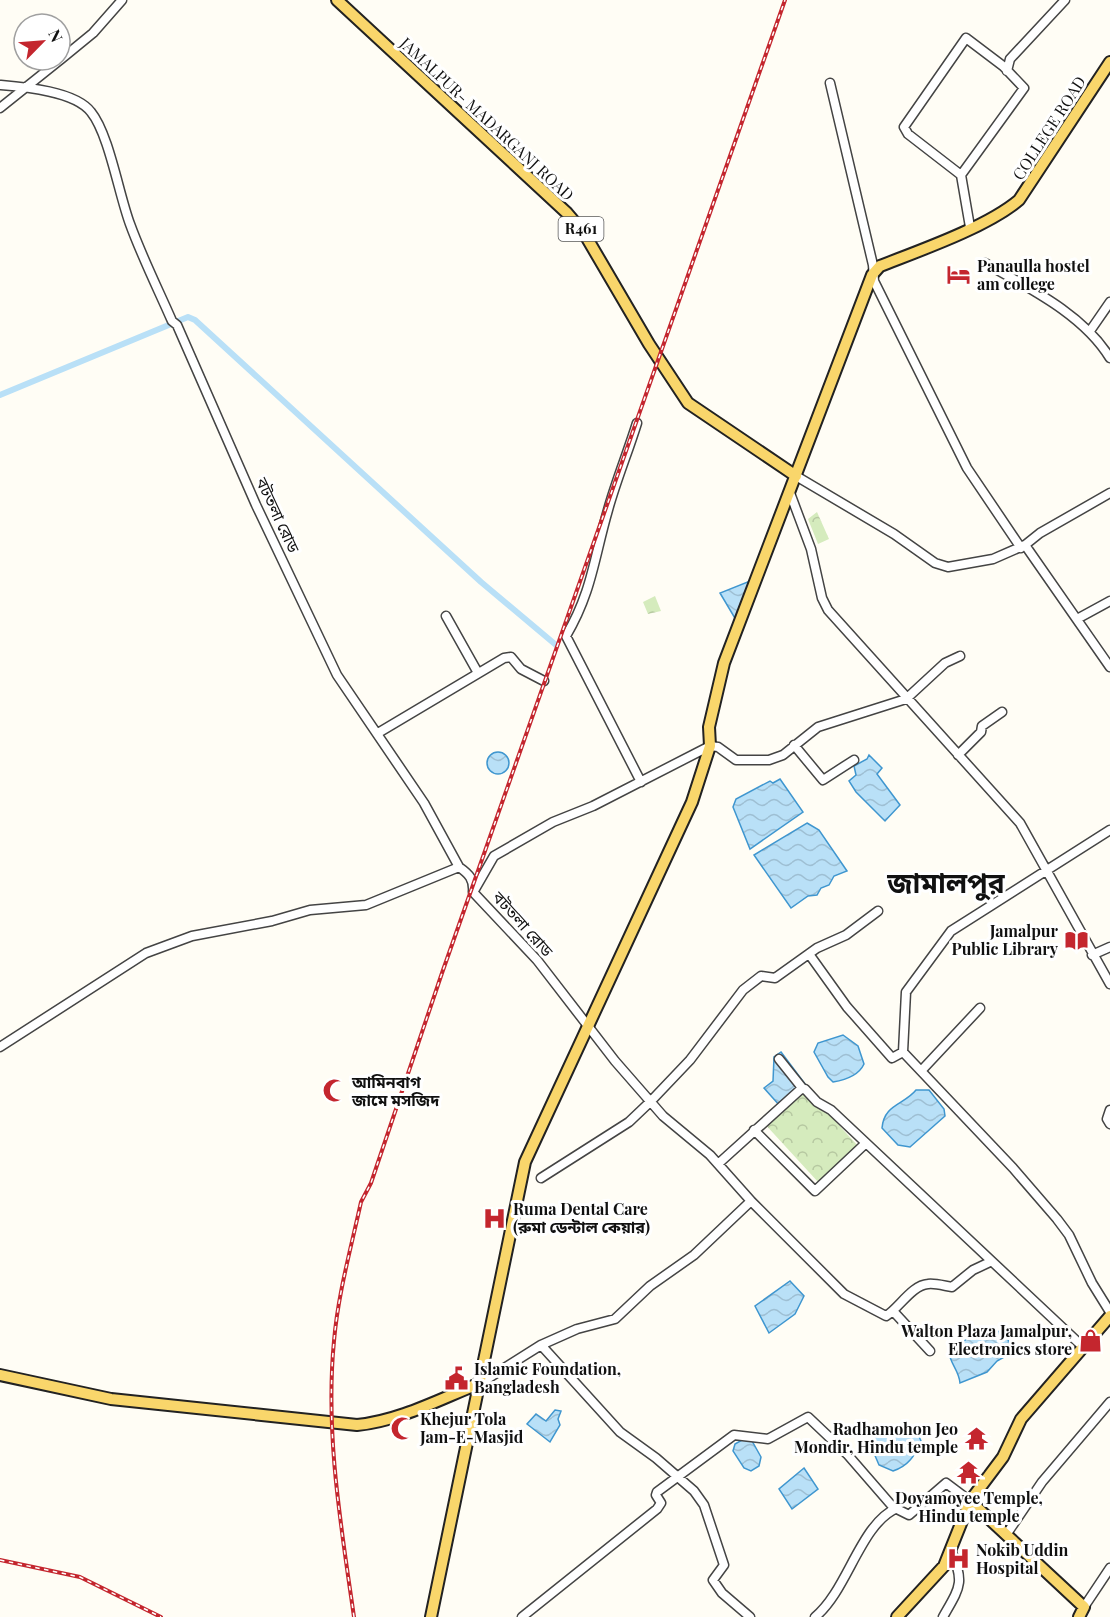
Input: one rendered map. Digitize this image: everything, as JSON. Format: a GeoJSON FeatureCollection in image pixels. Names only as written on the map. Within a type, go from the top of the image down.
{"type":"FeatureCollection","features":[{"type":"Feature","properties":{"kind":"main road","name":"JAMALPUR- MADARGANJ ROAD"},"geometry":{"type":"LineString","coordinates":[[337,0],[558,205],[584,233],[653,351],[688,403],[796,476]]}},
{"type":"Feature","properties":{"kind":"main road","name":"COLLEGE ROAD"},"geometry":{"type":"LineString","coordinates":[[970,227],[1019,200],[1110,62]]}},
{"type":"Feature","properties":{"kind":"main road"},"geometry":{"type":"LineString","coordinates":[[431,1617],[525,1162],[587,1024],[692,802],[710,746],[709,727],[724,663],[872,275],[880,266],[970,227]]}},
{"type":"Feature","properties":{"kind":"main road"},"geometry":{"type":"LineString","coordinates":[[897,1617],[944,1566],[970,1501],[1003,1457],[1021,1419],[1110,1314]]}},
{"type":"Feature","properties":{"kind":"main road"},"geometry":{"type":"LineString","coordinates":[[0,1375],[111,1399],[305,1421],[371,1423],[478,1384]]}},
{"type":"Feature","properties":{"kind":"main road"},"geometry":{"type":"LineString","coordinates":[[970,1501],[1081,1612]]}},
{"type":"Feature","properties":{"kind":"street"},"geometry":{"type":"LineString","coordinates":[[72,50],[93,33],[122,0]]}},
{"type":"Feature","properties":{"kind":"street"},"geometry":{"type":"LineString","coordinates":[[1007,71],[1010,59],[1065,0]]}},
{"type":"Feature","properties":{"kind":"street"},"geometry":{"type":"LineString","coordinates":[[961,175],[1024,88],[997,62],[966,38],[904,127],[908,134],[961,175],[970,227]]}},
{"type":"Feature","properties":{"kind":"street"},"geometry":{"type":"LineString","coordinates":[[997,62],[1010,59]]}},
{"type":"Feature","properties":{"kind":"street"},"geometry":{"type":"LineString","coordinates":[[0,108],[45,72]]}},
{"type":"Feature","properties":{"kind":"street"},"geometry":{"type":"LineString","coordinates":[[830,83],[873,266],[872,275],[967,468],[1109,664]]}},
{"type":"Feature","properties":{"kind":"street","name":"বটতলা রোড"},"geometry":{"type":"LineString","coordinates":[[0,85],[27,87],[79,103],[91,112],[115,174],[129,223],[256,505],[337,675],[424,803],[459,867],[468,873],[474,882],[473,892],[537,960],[663,1116],[718,1164],[751,1201],[844,1294],[886,1316],[893,1311]]}},
{"type":"Feature","properties":{"kind":"street"},"geometry":{"type":"LineString","coordinates":[[985,263],[1028,288],[1090,331],[1110,358]]}},
{"type":"Feature","properties":{"kind":"street"},"geometry":{"type":"LineString","coordinates":[[1090,331],[1110,302]]}},
{"type":"Feature","properties":{"kind":"street"},"geometry":{"type":"LineString","coordinates":[[638,423],[607,512],[597,562],[583,605],[566,636],[641,782]]}},
{"type":"Feature","properties":{"kind":"street"},"geometry":{"type":"LineString","coordinates":[[796,476],[941,565],[948,567],[972,565],[1024,547],[1040,533],[1110,493]]}},
{"type":"Feature","properties":{"kind":"street"},"geometry":{"type":"LineString","coordinates":[[790,493],[811,549],[822,598],[828,610],[1020,823],[1110,984]]}},
{"type":"Feature","properties":{"kind":"street"},"geometry":{"type":"LineString","coordinates":[[1077,619],[1110,601]]}},
{"type":"Feature","properties":{"kind":"street"},"geometry":{"type":"LineString","coordinates":[[446,616],[477,673]]}},
{"type":"Feature","properties":{"kind":"street"},"geometry":{"type":"LineString","coordinates":[[473,892],[494,856],[553,822],[641,782],[710,746],[718,747],[736,760],[769,760],[783,755],[819,727],[906,699],[945,663],[960,656]]}},
{"type":"Feature","properties":{"kind":"street"},"geometry":{"type":"LineString","coordinates":[[378,733],[504,658],[511,657],[521,669],[544,681]]}},
{"type":"Feature","properties":{"kind":"street"},"geometry":{"type":"LineString","coordinates":[[958,755],[981,732],[982,726],[1002,712]]}},
{"type":"Feature","properties":{"kind":"street"},"geometry":{"type":"LineString","coordinates":[[794,745],[823,780],[854,760]]}},
{"type":"Feature","properties":{"kind":"street"},"geometry":{"type":"LineString","coordinates":[[1110,830],[951,931],[906,992],[903,1052],[1057,1219],[1069,1235],[1110,1314]]}},
{"type":"Feature","properties":{"kind":"street"},"geometry":{"type":"LineString","coordinates":[[0,1047],[146,953],[164,945],[192,936],[272,921],[310,910],[366,905],[459,867]]}},
{"type":"Feature","properties":{"kind":"street"},"geometry":{"type":"LineString","coordinates":[[541,1178],[629,1122],[651,1102],[690,1060],[743,990],[762,976],[775,978],[808,954],[846,935],[878,911]]}},
{"type":"Feature","properties":{"kind":"street"},"geometry":{"type":"LineString","coordinates":[[1092,955],[1110,947]]}},
{"type":"Feature","properties":{"kind":"street"},"geometry":{"type":"LineString","coordinates":[[808,954],[847,1007],[892,1058],[903,1052]]}},
{"type":"Feature","properties":{"kind":"street"},"geometry":{"type":"LineString","coordinates":[[921,1071],[980,1008]]}},
{"type":"Feature","properties":{"kind":"street"},"geometry":{"type":"LineString","coordinates":[[779,1059],[803,1089],[817,1102],[831,1110],[990,1262],[1082,1346]]}},
{"type":"Feature","properties":{"kind":"street"},"geometry":{"type":"LineString","coordinates":[[718,1164],[803,1089]]}},
{"type":"Feature","properties":{"kind":"street"},"geometry":{"type":"LineString","coordinates":[[1110,1110],[1107,1119],[1110,1124]]}},
{"type":"Feature","properties":{"kind":"street"},"geometry":{"type":"LineString","coordinates":[[754,1130],[815,1191],[866,1143]]}},
{"type":"Feature","properties":{"kind":"street"},"geometry":{"type":"LineString","coordinates":[[478,1384],[541,1345],[578,1329],[615,1319],[650,1286],[694,1255],[751,1201]]}},
{"type":"Feature","properties":{"kind":"street"},"geometry":{"type":"LineString","coordinates":[[930,1351],[893,1311],[918,1287],[928,1284],[952,1287],[973,1270],[990,1262]]}},
{"type":"Feature","properties":{"kind":"street"},"geometry":{"type":"LineString","coordinates":[[541,1345],[620,1432],[677,1475],[704,1505],[724,1565],[713,1580],[722,1593],[750,1617]]}},
{"type":"Feature","properties":{"kind":"street"},"geometry":{"type":"LineString","coordinates":[[1006,1535],[1042,1482],[1110,1402]]}},
{"type":"Feature","properties":{"kind":"street"},"geometry":{"type":"LineString","coordinates":[[522,1617],[661,1506],[657,1492],[734,1435],[768,1440],[808,1417],[897,1508],[909,1515],[946,1483],[970,1501]]}},
{"type":"Feature","properties":{"kind":"street"},"geometry":{"type":"LineString","coordinates":[[815,1617],[827,1607],[861,1547],[881,1520],[897,1508]]}},
{"type":"Feature","properties":{"kind":"street"},"geometry":{"type":"LineString","coordinates":[[943,1617],[957,1592],[961,1576],[951,1550]]}},
{"type":"Feature","properties":{"kind":"street"},"geometry":{"type":"LineString","coordinates":[[1081,1612],[1110,1568]]}},
{"type":"Feature","properties":{"kind":"green space"},"geometry":{"type":"Polygon","coordinates":[[[817,512],[829,539],[818,544],[808,519],[817,512]]]}},
{"type":"Feature","properties":{"kind":"green space"},"geometry":{"type":"Polygon","coordinates":[[[655,596],[661,611],[648,614],[643,602],[655,596]]]}},
{"type":"Feature","properties":{"kind":"green space"},"geometry":{"type":"Polygon","coordinates":[[[803,1086],[858,1146],[819,1183],[763,1122],[803,1086]]]}},
{"type":"Feature","properties":{"kind":"water"},"geometry":{"type":"Polygon","coordinates":[[[750,581],[736,620],[720,593],[750,581]]]}},
{"type":"Feature","properties":{"kind":"water"},"geometry":{"type":"Polygon","coordinates":[[[498,752],[506,755],[509,763],[506,771],[498,774],[490,771],[487,763],[490,755],[498,752]]]}},
{"type":"Feature","properties":{"kind":"water"},"geometry":{"type":"Polygon","coordinates":[[[869,755],[882,768],[877,774],[900,805],[885,821],[856,792],[849,781],[856,775],[854,766],[867,759],[869,755]]]}},
{"type":"Feature","properties":{"kind":"water"},"geometry":{"type":"Polygon","coordinates":[[[780,779],[803,812],[750,849],[733,807],[736,799],[770,781],[773,783],[780,779]]]}},
{"type":"Feature","properties":{"kind":"water"},"geometry":{"type":"Polygon","coordinates":[[[807,823],[819,830],[847,871],[834,876],[829,885],[821,888],[817,895],[808,896],[791,908],[754,855],[807,823]]]}},
{"type":"Feature","properties":{"kind":"water"},"geometry":{"type":"Polygon","coordinates":[[[843,1035],[858,1046],[864,1064],[851,1076],[833,1082],[814,1052],[818,1043],[843,1035]]]}},
{"type":"Feature","properties":{"kind":"water"},"geometry":{"type":"Polygon","coordinates":[[[781,1052],[805,1084],[780,1106],[764,1088],[773,1081],[774,1057],[781,1052]]]}},
{"type":"Feature","properties":{"kind":"water"},"geometry":{"type":"Polygon","coordinates":[[[916,1090],[929,1090],[944,1109],[945,1116],[910,1147],[898,1145],[882,1128],[884,1120],[890,1109],[916,1090]]]}},
{"type":"Feature","properties":{"kind":"water"},"geometry":{"type":"Polygon","coordinates":[[[790,1281],[804,1296],[795,1314],[769,1333],[755,1306],[790,1281]]]}},
{"type":"Feature","properties":{"kind":"water"},"geometry":{"type":"Polygon","coordinates":[[[1006,1330],[1011,1353],[997,1361],[987,1372],[960,1383],[949,1352],[968,1338],[1006,1330]]]}},
{"type":"Feature","properties":{"kind":"water"},"geometry":{"type":"Polygon","coordinates":[[[555,1410],[561,1411],[558,1419],[560,1425],[550,1442],[527,1424],[536,1414],[546,1421],[555,1410]]]}},
{"type":"Feature","properties":{"kind":"water"},"geometry":{"type":"Polygon","coordinates":[[[898,1428],[917,1432],[921,1441],[910,1460],[893,1471],[879,1465],[868,1439],[871,1434],[880,1435],[898,1428]]]}},
{"type":"Feature","properties":{"kind":"water"},"geometry":{"type":"Polygon","coordinates":[[[742,1440],[752,1441],[761,1457],[759,1466],[751,1471],[744,1468],[733,1451],[735,1444],[742,1440]]]}},
{"type":"Feature","properties":{"kind":"water"},"geometry":{"type":"Polygon","coordinates":[[[804,1468],[818,1489],[792,1509],[779,1489],[804,1468]]]}},
{"type":"Feature","properties":{"kind":"waterway"},"geometry":{"type":"LineString","coordinates":[[0,395],[188,317],[195,320],[481,582],[556,645]]}},
{"type":"Feature","properties":{"kind":"railway"},"geometry":{"type":"LineString","coordinates":[[354,1617],[336,1479],[332,1376],[338,1306],[361,1202],[371,1183],[442,973],[785,0]]}},
{"type":"Feature","properties":{"kind":"railway"},"geometry":{"type":"LineString","coordinates":[[0,1560],[80,1577],[161,1617]]}},
{"type":"Feature","properties":{"kind":"place","name":"Panaulla hostel am college"},"geometry":{"type":"Point","coordinates":[959,275]}},
{"type":"Feature","properties":{"kind":"place","name":"Jamalpur Public Library"},"geometry":{"type":"Point","coordinates":[1076,940]}},
{"type":"Feature","properties":{"kind":"place","name":"আমিনবাগ জামে মসজিদ"},"geometry":{"type":"Point","coordinates":[334,1091]}},
{"type":"Feature","properties":{"kind":"place","name":"Ruma Dental Care (রুমা ডেন্টাল কেয়ার)"},"geometry":{"type":"Point","coordinates":[495,1218]}},
{"type":"Feature","properties":{"kind":"place","name":"Walton Plaza Jamalpur, Electronics store"},"geometry":{"type":"Point","coordinates":[1090,1340]}},
{"type":"Feature","properties":{"kind":"place","name":"Islamic Foundation, Bangladesh"},"geometry":{"type":"Point","coordinates":[456,1378]}},
{"type":"Feature","properties":{"kind":"place","name":"Khejur Tola Jam-E-Masjid"},"geometry":{"type":"Point","coordinates":[402,1428]}},
{"type":"Feature","properties":{"kind":"place","name":"Radhamohon Jeo Mondir, Hindu temple"},"geometry":{"type":"Point","coordinates":[976,1438]}},
{"type":"Feature","properties":{"kind":"place","name":"Doyamoyee Temple, Hindu temple"},"geometry":{"type":"Point","coordinates":[969,1473]}},
{"type":"Feature","properties":{"kind":"place","name":"Nokib Uddin Hospital"},"geometry":{"type":"Point","coordinates":[958,1559]}},
{"type":"Feature","properties":{"kind":"district","name":"জামালপুর"},"geometry":{"type":"Point","coordinates":[946,883]}}]}
